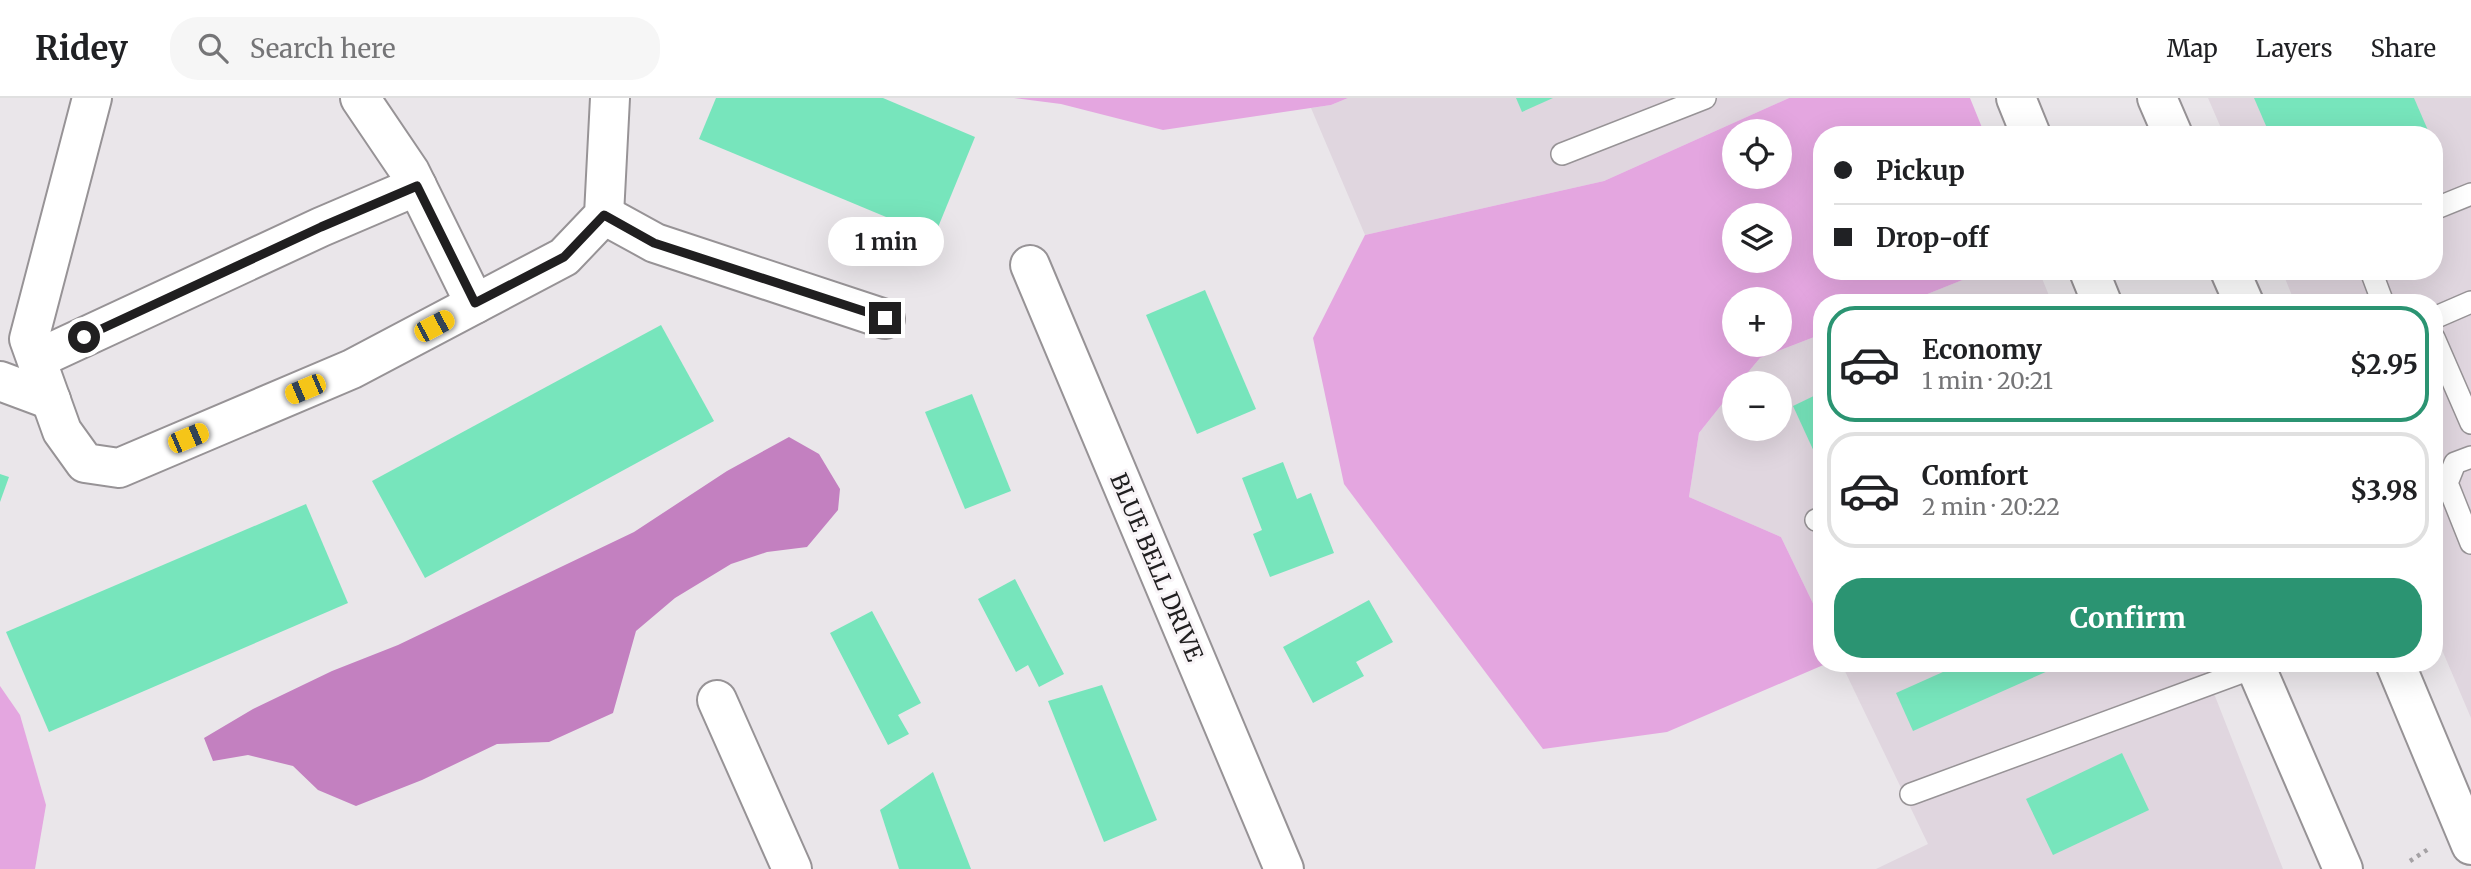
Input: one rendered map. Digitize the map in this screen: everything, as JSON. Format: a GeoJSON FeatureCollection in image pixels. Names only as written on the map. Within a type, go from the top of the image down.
{"type":"FeatureCollection","features":[{"type":"Feature","properties":{"kind":"street"},"geometry":{"type":"LineString","coordinates":[[92,98],[29,339],[62,431],[85,463],[119,468],[352,369],[564,257],[604,215],[610,98]]}},
{"type":"Feature","properties":{"kind":"street"},"geometry":{"type":"LineString","coordinates":[[360,98],[417,186],[475,303]]}},
{"type":"Feature","properties":{"kind":"street"},"geometry":{"type":"LineString","coordinates":[[2015,98],[2027,126]]}},
{"type":"Feature","properties":{"kind":"street"},"geometry":{"type":"LineString","coordinates":[[2157,98],[2169,126]]}},
{"type":"Feature","properties":{"kind":"street"},"geometry":{"type":"LineString","coordinates":[[37,359],[308,233],[417,186]]}},
{"type":"Feature","properties":{"kind":"street"},"geometry":{"type":"LineString","coordinates":[[604,215],[654,243],[885,318]]}},
{"type":"Feature","properties":{"kind":"street","name":"BLUE BELL DRIVE"},"geometry":{"type":"LineString","coordinates":[[1030,265],[1284,869]]}},
{"type":"Feature","properties":{"kind":"street"},"geometry":{"type":"LineString","coordinates":[[0,381],[51,400]]}},
{"type":"Feature","properties":{"kind":"street"},"geometry":{"type":"LineString","coordinates":[[2258,672],[2343,869]]}},
{"type":"Feature","properties":{"kind":"street"},"geometry":{"type":"LineString","coordinates":[[2399,672],[2471,845]]}},
{"type":"Feature","properties":{"kind":"street"},"geometry":{"type":"LineString","coordinates":[[718,700],[792,869]]}},
{"type":"Feature","properties":{"kind":"lane"},"geometry":{"type":"LineString","coordinates":[[1562,154],[1705,98]]}},
{"type":"Feature","properties":{"kind":"lane"},"geometry":{"type":"LineString","coordinates":[[2443,205],[2471,194]]}},
{"type":"Feature","properties":{"kind":"lane"},"geometry":{"type":"LineString","coordinates":[[2443,314],[2471,302]]}},
{"type":"Feature","properties":{"kind":"lane"},"geometry":{"type":"LineString","coordinates":[[2443,359],[2471,423]]}},
{"type":"Feature","properties":{"kind":"lane"},"geometry":{"type":"LineString","coordinates":[[2471,457],[2455,463],[2446,483],[2471,543]]}},
{"type":"Feature","properties":{"kind":"lane"},"geometry":{"type":"LineString","coordinates":[[1910,794],[2236,672]]}},
{"type":"Feature","properties":{"kind":"path"},"geometry":{"type":"LineString","coordinates":[[2410,861],[2432,846]]}},
{"type":"Feature","properties":{"kind":"shaded area"},"geometry":{"type":"Polygon","coordinates":[[[1014,98],[1348,98],[1331,105],[1163,130],[1061,104],[1014,98]]]}},
{"type":"Feature","properties":{"kind":"shaded area"},"geometry":{"type":"Polygon","coordinates":[[[1348,98],[1789,98],[1742,119],[1722,119],[1722,128],[1604,181],[1365,235],[1311,108],[1331,105],[1348,98]]]}},
{"type":"Feature","properties":{"kind":"shaded area"},"geometry":{"type":"Polygon","coordinates":[[[1789,98],[1970,98],[1981,126],[1813,126],[1813,280],[1962,280],[1928,294],[1813,294],[1813,337],[1792,346],[1792,287],[1722,287],[1722,357],[1763,357],[1749,371],[1722,371],[1722,404],[1699,433],[1689,497],[1781,537],[1813,603],[1813,669],[1667,732],[1543,749],[1344,484],[1313,338],[1365,235],[1604,181],[1722,128],[1722,189],[1792,189],[1792,119],[1742,119],[1789,98]]]}},
{"type":"Feature","properties":{"kind":"shaded area"},"geometry":{"type":"Polygon","coordinates":[[[2208,98],[2471,98],[2471,718],[2443,652],[2443,294],[2291,294],[2286,280],[2443,280],[2443,126],[2220,126],[2208,98]]]}},
{"type":"Feature","properties":{"kind":"shaded area"},"geometry":{"type":"Polygon","coordinates":[[[1962,280],[2043,280],[2048,294],[1928,294],[1962,280]]]}},
{"type":"Feature","properties":{"kind":"shaded area"},"geometry":{"type":"Polygon","coordinates":[[[1813,337],[1813,603],[1781,537],[1689,497],[1699,433],[1722,404],[1722,441],[1792,441],[1792,371],[1749,371],[1763,357],[1792,357],[1792,346],[1813,337]]]}},
{"type":"Feature","properties":{"kind":"shaded area"},"geometry":{"type":"Polygon","coordinates":[[[789,437],[819,454],[840,489],[838,510],[807,547],[767,552],[731,564],[675,598],[636,631],[613,713],[549,742],[497,744],[422,780],[356,806],[318,790],[293,766],[248,755],[213,761],[204,738],[253,709],[332,671],[398,645],[634,532],[727,471],[789,437]]]}},
{"type":"Feature","properties":{"kind":"shaded area"},"geometry":{"type":"Polygon","coordinates":[[[1845,672],[2206,672],[2283,869],[1876,869],[1928,844],[1845,672]]]}},
{"type":"Feature","properties":{"kind":"shaded area"},"geometry":{"type":"Polygon","coordinates":[[[0,686],[20,715],[46,805],[35,869],[0,869],[0,686]]]}},
{"type":"Feature","properties":{"kind":"building"},"geometry":{"type":"Polygon","coordinates":[[[716,98],[883,98],[975,137],[934,237],[699,139],[716,98]]]}},
{"type":"Feature","properties":{"kind":"building"},"geometry":{"type":"Polygon","coordinates":[[[1516,98],[1553,98],[1522,112],[1516,98]]]}},
{"type":"Feature","properties":{"kind":"building"},"geometry":{"type":"Polygon","coordinates":[[[2254,98],[2414,98],[2426,126],[2266,126],[2254,98]]]}},
{"type":"Feature","properties":{"kind":"building"},"geometry":{"type":"Polygon","coordinates":[[[1205,290],[1256,409],[1197,434],[1146,315],[1205,290]]]}},
{"type":"Feature","properties":{"kind":"building"},"geometry":{"type":"Polygon","coordinates":[[[661,325],[714,421],[425,578],[372,481],[661,325]]]}},
{"type":"Feature","properties":{"kind":"building"},"geometry":{"type":"Polygon","coordinates":[[[972,394],[1011,491],[965,509],[925,412],[972,394]]]}},
{"type":"Feature","properties":{"kind":"building"},"geometry":{"type":"Polygon","coordinates":[[[1813,396],[1813,449],[1793,406],[1813,396]]]}},
{"type":"Feature","properties":{"kind":"building"},"geometry":{"type":"Polygon","coordinates":[[[1283,462],[1297,499],[1311,493],[1334,553],[1270,577],[1253,534],[1262,530],[1242,478],[1283,462]]]}},
{"type":"Feature","properties":{"kind":"building"},"geometry":{"type":"Polygon","coordinates":[[[0,474],[9,477],[0,502],[0,474]]]}},
{"type":"Feature","properties":{"kind":"building"},"geometry":{"type":"Polygon","coordinates":[[[306,504],[348,603],[49,732],[6,632],[306,504]]]}},
{"type":"Feature","properties":{"kind":"building"},"geometry":{"type":"Polygon","coordinates":[[[1015,579],[1064,674],[1039,687],[1028,665],[1016,672],[978,599],[1015,579]]]}},
{"type":"Feature","properties":{"kind":"building"},"geometry":{"type":"Polygon","coordinates":[[[1369,600],[1393,642],[1356,662],[1364,676],[1313,703],[1283,647],[1369,600]]]}},
{"type":"Feature","properties":{"kind":"building"},"geometry":{"type":"Polygon","coordinates":[[[872,611],[921,703],[898,715],[909,734],[888,745],[830,633],[872,611]]]}},
{"type":"Feature","properties":{"kind":"building"},"geometry":{"type":"Polygon","coordinates":[[[1943,672],[2046,672],[1913,731],[1896,693],[1943,672]]]}},
{"type":"Feature","properties":{"kind":"building"},"geometry":{"type":"Polygon","coordinates":[[[1102,685],[1157,820],[1104,842],[1048,701],[1102,685]]]}},
{"type":"Feature","properties":{"kind":"building"},"geometry":{"type":"Polygon","coordinates":[[[2122,753],[2149,810],[2053,855],[2026,799],[2122,753]]]}},
{"type":"Feature","properties":{"kind":"building"},"geometry":{"type":"Polygon","coordinates":[[[933,772],[971,869],[899,869],[880,810],[933,772]]]}},
{"type":"Feature","properties":{"kind":"route"},"geometry":{"type":"LineString","coordinates":[[84,337],[321,227],[417,186],[475,303],[564,257],[604,215],[654,243],[885,318]]}}]}
